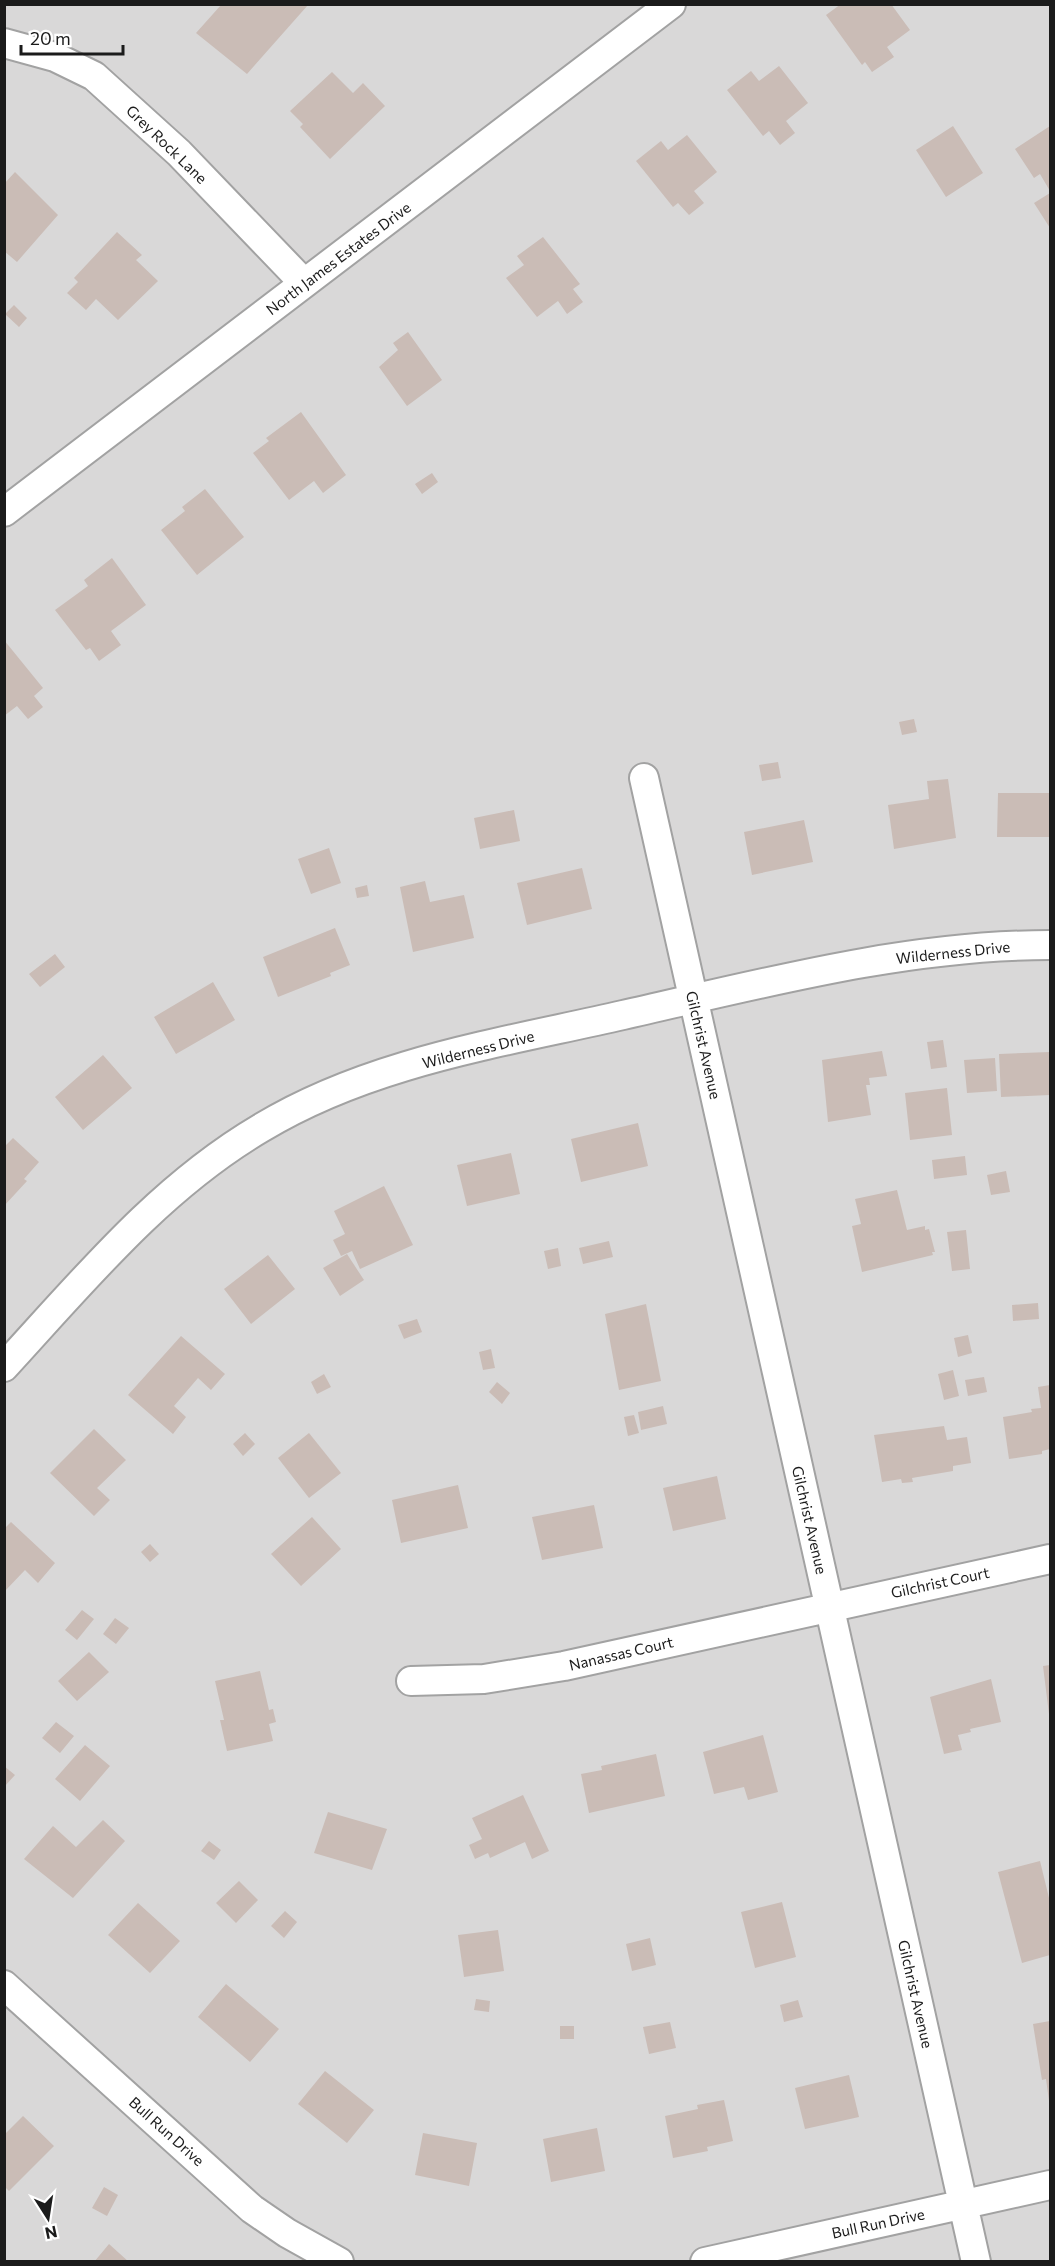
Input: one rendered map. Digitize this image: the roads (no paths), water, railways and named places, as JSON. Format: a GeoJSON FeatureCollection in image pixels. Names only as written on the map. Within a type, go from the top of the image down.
{"type":"FeatureCollection","features":[{"type":"Feature","properties":{"kind":"street","name":"North James Estates Drive"},"geometry":{"type":"LineString","coordinates":[[4,512],[672,4]]}},
{"type":"Feature","properties":{"kind":"street","name":"Grey Rock Lane"},"geometry":{"type":"LineString","coordinates":[[4,43],[55,57],[94,76],[179,153],[304,283]]}},
{"type":"Feature","properties":{"kind":"street","name":"Gilchrist Avenue"},"geometry":{"type":"LineString","coordinates":[[644,778],[976,2262]]}},
{"type":"Feature","properties":{"kind":"street","name":"Wilderness Drive"},"geometry":{"type":"LineString","coordinates":[[4,1366],[140,1220],[206,1164],[261,1128],[318,1098],[379,1074],[455,1053],[827,970],[941,951],[1050,945]]}},
{"type":"Feature","properties":{"kind":"street","name":"Gilchrist Court"},"geometry":{"type":"LineString","coordinates":[[829,1606],[1050,1559]]}},
{"type":"Feature","properties":{"kind":"street","name":"Nanassas Court"},"geometry":{"type":"LineString","coordinates":[[411,1682],[484,1679],[564,1666],[829,1606]]}},
{"type":"Feature","properties":{"kind":"street","name":"Bull Run Drive"},"geometry":{"type":"LineString","coordinates":[[4,1985],[252,2209],[287,2233],[339,2262]]}},
{"type":"Feature","properties":{"kind":"street","name":"Bull Run Drive"},"geometry":{"type":"LineString","coordinates":[[705,2262],[1050,2185]]}}]}
